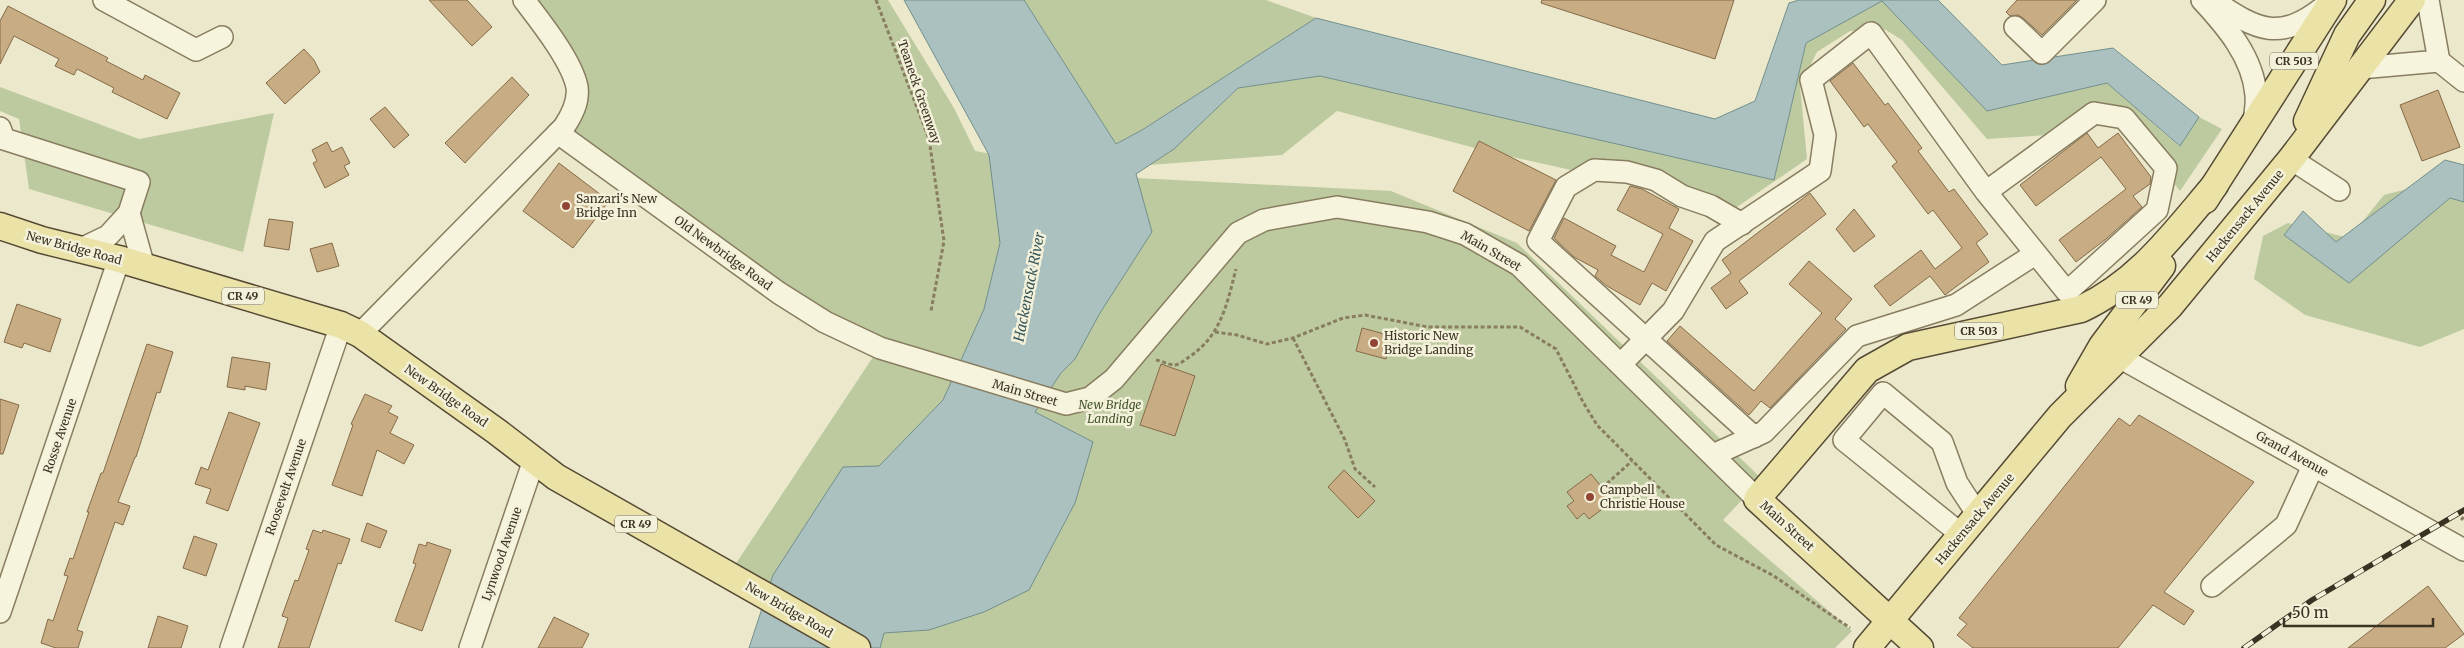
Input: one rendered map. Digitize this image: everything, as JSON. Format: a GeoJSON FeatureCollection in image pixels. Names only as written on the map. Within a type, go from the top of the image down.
{"type":"FeatureCollection","features":[{"type":"Feature","properties":{"kind":"main road","name":"Hackensack Avenue"},"geometry":{"type":"LineString","coordinates":[[2060,416],[2102,346],[2180,241],[2333,0]]}},
{"type":"Feature","properties":{"kind":"main road"},"geometry":{"type":"LineString","coordinates":[[2291,159],[2332,64],[2347,35],[2372,0]]}},
{"type":"Feature","properties":{"kind":"main road","name":"Hackensack Avenue"},"geometry":{"type":"LineString","coordinates":[[1890,620],[2060,416],[2121,358],[2170,306],[2291,159],[2412,0]]}},
{"type":"Feature","properties":{"kind":"main road","name":"CR 503"},"geometry":{"type":"LineString","coordinates":[[1757,499],[1866,370],[1908,347],[2074,301],[2105,298],[2128,282],[2156,254],[2215,185]]}},
{"type":"Feature","properties":{"kind":"main road","name":"New Bridge Road"},"geometry":{"type":"LineString","coordinates":[[0,226],[144,267],[351,330],[556,477],[607,508],[857,648]]}},
{"type":"Feature","properties":{"kind":"main road","name":"Main Street"},"geometry":{"type":"LineString","coordinates":[[1757,499],[1920,648]]}},
{"type":"Feature","properties":{"kind":"main road"},"geometry":{"type":"LineString","coordinates":[[1867,648],[1890,620]]}},
{"type":"Feature","properties":{"kind":"street"},"geometry":{"type":"LineString","coordinates":[[104,0],[196,50],[222,36]]}},
{"type":"Feature","properties":{"kind":"street"},"geometry":{"type":"LineString","coordinates":[[351,330],[558,134],[574,113],[577,88],[571,69],[524,0]]}},
{"type":"Feature","properties":{"kind":"street"},"geometry":{"type":"LineString","coordinates":[[2015,27],[2042,53],[2094,0]]}},
{"type":"Feature","properties":{"kind":"street"},"geometry":{"type":"LineString","coordinates":[[2202,0],[2230,30],[2252,74],[2256,95],[2254,122]]}},
{"type":"Feature","properties":{"kind":"street"},"geometry":{"type":"LineString","coordinates":[[2212,0],[2238,17],[2267,29],[2289,28],[2305,22],[2333,0]]}},
{"type":"Feature","properties":{"kind":"street"},"geometry":{"type":"LineString","coordinates":[[2428,0],[2439,61],[2464,81]]}},
{"type":"Feature","properties":{"kind":"street"},"geometry":{"type":"LineString","coordinates":[[1622,364],[1673,311],[1715,241],[1820,171],[1825,135],[1811,80],[1871,33],[1986,192],[2074,301],[2157,210],[2166,168],[2124,118],[2094,113],[1986,192]]}},
{"type":"Feature","properties":{"kind":"street"},"geometry":{"type":"LineString","coordinates":[[2360,68],[2439,61]]}},
{"type":"Feature","properties":{"kind":"street"},"geometry":{"type":"LineString","coordinates":[[0,128],[4,139],[139,182],[129,213],[108,236],[79,250]]}},
{"type":"Feature","properties":{"kind":"street","name":"Old Newbridge Road"},"geometry":{"type":"LineString","coordinates":[[558,134],[779,293],[825,322],[880,348],[938,367]]}},
{"type":"Feature","properties":{"kind":"street"},"geometry":{"type":"LineString","coordinates":[[2291,159],[2339,190]]}},
{"type":"Feature","properties":{"kind":"street"},"geometry":{"type":"LineString","coordinates":[[1742,224],[1711,206],[1682,196],[1656,180],[1628,172],[1594,170],[1566,187],[1538,242],[1754,437]]}},
{"type":"Feature","properties":{"kind":"street","name":"Main Street"},"geometry":{"type":"LineString","coordinates":[[938,367],[1066,404],[1090,398],[1114,380],[1238,232],[1264,220],[1337,207],[1428,222],[1465,234],[1519,265],[1622,364],[1757,499]]}},
{"type":"Feature","properties":{"kind":"street"},"geometry":{"type":"LineString","coordinates":[[129,213],[144,267]]}},
{"type":"Feature","properties":{"kind":"street"},"geometry":{"type":"LineString","coordinates":[[1713,455],[1764,432],[1857,336],[1956,305],[2035,254]]}},
{"type":"Feature","properties":{"kind":"street","name":"Rosse Avenue"},"geometry":{"type":"LineString","coordinates":[[0,612],[119,260]]}},
{"type":"Feature","properties":{"kind":"street","name":"Roosevelt Avenue"},"geometry":{"type":"LineString","coordinates":[[231,648],[351,330]]}},
{"type":"Feature","properties":{"kind":"street","name":"Grand Avenue"},"geometry":{"type":"LineString","coordinates":[[2121,358],[2464,550]]}},
{"type":"Feature","properties":{"kind":"street"},"geometry":{"type":"LineString","coordinates":[[1962,535],[1844,440],[1882,393],[1942,442],[1958,485],[1978,515]]}},
{"type":"Feature","properties":{"kind":"street","name":"Lynwood Avenue"},"geometry":{"type":"LineString","coordinates":[[470,648],[534,460]]}},
{"type":"Feature","properties":{"kind":"street"},"geometry":{"type":"LineString","coordinates":[[2212,586],[2286,525],[2313,466]]}},
{"type":"Feature","properties":{"kind":"street"},"geometry":{"type":"LineString","coordinates":[[1934,512],[1958,485]]}},
{"type":"Feature","properties":{"kind":"path","name":"Teaneck Greenway"},"geometry":{"type":"LineString","coordinates":[[876,0],[929,140],[944,241],[931,310]]}},
{"type":"Feature","properties":{"kind":"path"},"geometry":{"type":"LineString","coordinates":[[1136,354],[1175,365],[1199,350],[1221,322],[1236,270]]}},
{"type":"Feature","properties":{"kind":"path"},"geometry":{"type":"LineString","coordinates":[[1215,332],[1267,344],[1293,338],[1343,318],[1365,315],[1428,327],[1520,326],[1556,349],[1597,425],[1716,545],[1774,576],[1850,628]]}},
{"type":"Feature","properties":{"kind":"path"},"geometry":{"type":"LineString","coordinates":[[1293,338],[1345,440],[1355,469],[1375,487]]}},
{"type":"Feature","properties":{"kind":"path"},"geometry":{"type":"LineString","coordinates":[[1602,488],[1632,461]]}},
{"type":"Feature","properties":{"kind":"green space","name":"New Bridge Landing"},"geometry":{"type":"Polygon","coordinates":[[[524,0],[888,0],[954,108],[975,151],[1117,177],[1391,191],[1517,243],[1762,479],[1723,520],[1852,631],[1835,648],[877,648],[733,568],[879,348],[558,133],[577,88],[524,0]]]}},
{"type":"Feature","properties":{"kind":"green space"},"geometry":{"type":"Polygon","coordinates":[[[1024,0],[1266,0],[1316,18],[1142,130],[1116,144],[1024,0]]]}},
{"type":"Feature","properties":{"kind":"green space"},"geometry":{"type":"Polygon","coordinates":[[[1882,0],[1987,111],[2107,83],[2179,146],[2199,117],[2222,129],[2180,191],[2123,118],[2091,104],[2064,134],[1987,139],[1902,40],[1886,30],[1850,31],[1817,52],[1800,86],[1807,159],[1737,207],[1486,151],[1337,111],[1282,155],[1149,165],[1174,149],[1238,88],[1320,76],[1774,180],[1806,43],[1882,0]]]}},
{"type":"Feature","properties":{"kind":"green space"},"geometry":{"type":"Polygon","coordinates":[[[0,87],[139,139],[274,113],[243,252],[29,189],[19,119],[0,111],[0,87]]]}},
{"type":"Feature","properties":{"kind":"green space"},"geometry":{"type":"Polygon","coordinates":[[[2464,174],[2464,329],[2420,347],[2305,315],[2254,279],[2263,236],[2288,223],[2349,238],[2384,195],[2464,174]]]}},
{"type":"Feature","properties":{"kind":"water","name":"Hackensack River"},"geometry":{"type":"Polygon","coordinates":[[[904,0],[1024,0],[1116,144],[1142,130],[1316,18],[1715,119],[1755,101],[1789,3],[1799,0],[1938,0],[2002,65],[2113,48],[2199,117],[2180,146],[2107,83],[1987,111],[1882,1],[1806,43],[1774,180],[1320,76],[1238,88],[1174,149],[1136,174],[1152,232],[1100,313],[1075,359],[1061,373],[1035,412],[1093,442],[1075,503],[1029,590],[984,612],[929,630],[884,633],[880,648],[749,648],[773,575],[843,467],[879,466],[943,400],[984,309],[1000,243],[989,155],[904,0]]]}},
{"type":"Feature","properties":{"kind":"water"},"geometry":{"type":"Polygon","coordinates":[[[2445,160],[2464,165],[2464,202],[2450,198],[2349,283],[2284,235],[2303,211],[2336,242],[2445,160]]]}},
{"type":"Feature","properties":{"kind":"building"},"geometry":{"type":"Polygon","coordinates":[[[429,0],[467,0],[492,27],[472,46],[429,0]]]}},
{"type":"Feature","properties":{"kind":"building"},"geometry":{"type":"Polygon","coordinates":[[[1542,0],[1734,0],[1715,59],[1541,3],[1542,0]]]}},
{"type":"Feature","properties":{"kind":"building"},"geometry":{"type":"Polygon","coordinates":[[[2017,0],[2077,0],[2042,35],[2023,18],[2018,15],[2010,16],[2006,12],[2017,0]]]}},
{"type":"Feature","properties":{"kind":"building"},"geometry":{"type":"Polygon","coordinates":[[[8,6],[108,58],[106,61],[143,80],[145,75],[180,93],[167,119],[112,92],[114,88],[77,69],[74,75],[55,66],[59,59],[14,36],[0,64],[0,21],[8,6]]]}},
{"type":"Feature","properties":{"kind":"building"},"geometry":{"type":"Polygon","coordinates":[[[304,49],[314,60],[320,72],[285,104],[266,83],[304,49]]]}},
{"type":"Feature","properties":{"kind":"building"},"geometry":{"type":"Polygon","coordinates":[[[1853,63],[1885,105],[1888,103],[1922,148],[1918,151],[1949,192],[1954,189],[1988,234],[1976,243],[1989,262],[1945,295],[1930,276],[1890,306],[1874,286],[1921,250],[1935,269],[1962,248],[1933,210],[1928,214],[1892,166],[1897,162],[1868,124],[1864,127],[1830,81],[1853,63]]]}},
{"type":"Feature","properties":{"kind":"building"},"geometry":{"type":"Polygon","coordinates":[[[512,77],[529,95],[465,163],[445,143],[512,77]]]}},
{"type":"Feature","properties":{"kind":"building"},"geometry":{"type":"Polygon","coordinates":[[[2438,90],[2460,147],[2422,161],[2400,105],[2438,90]]]}},
{"type":"Feature","properties":{"kind":"building"},"geometry":{"type":"Polygon","coordinates":[[[385,107],[409,135],[394,148],[370,119],[385,107]]]}},
{"type":"Feature","properties":{"kind":"building"},"geometry":{"type":"Polygon","coordinates":[[[2087,133],[2098,148],[2118,133],[2151,177],[2150,184],[2133,196],[2142,207],[2106,239],[2076,262],[2059,240],[2126,189],[2101,157],[2036,206],[2020,185],[2087,133]]]}},
{"type":"Feature","properties":{"kind":"building"},"geometry":{"type":"Polygon","coordinates":[[[1479,141],[1556,180],[1529,231],[1453,191],[1479,141]]]}},
{"type":"Feature","properties":{"kind":"building"},"geometry":{"type":"Polygon","coordinates":[[[327,142],[332,152],[342,147],[350,163],[344,166],[349,175],[325,188],[313,163],[317,161],[312,150],[327,142]]]}},
{"type":"Feature","properties":{"kind":"building","name":"Sanzari's New Bridge Inn"},"geometry":{"type":"Polygon","coordinates":[[[559,163],[609,201],[573,248],[523,211],[559,163]]]}},
{"type":"Feature","properties":{"kind":"building"},"geometry":{"type":"Polygon","coordinates":[[[1630,186],[1642,189],[1679,209],[1669,228],[1693,241],[1666,291],[1652,283],[1640,305],[1607,286],[1595,276],[1598,270],[1574,257],[1554,238],[1564,218],[1616,246],[1611,255],[1644,272],[1663,234],[1617,210],[1630,186]]]}},
{"type":"Feature","properties":{"kind":"building"},"geometry":{"type":"Polygon","coordinates":[[[1810,193],[1826,214],[1739,281],[1748,293],[1726,309],[1711,288],[1731,273],[1722,260],[1810,193]]]}},
{"type":"Feature","properties":{"kind":"building"},"geometry":{"type":"Polygon","coordinates":[[[1854,209],[1875,236],[1854,252],[1836,229],[1854,209]]]}},
{"type":"Feature","properties":{"kind":"building"},"geometry":{"type":"Polygon","coordinates":[[[269,219],[293,222],[289,250],[264,246],[269,219]]]}},
{"type":"Feature","properties":{"kind":"building"},"geometry":{"type":"Polygon","coordinates":[[[332,243],[339,266],[317,272],[310,249],[332,243]]]}},
{"type":"Feature","properties":{"kind":"building"},"geometry":{"type":"Polygon","coordinates":[[[1809,261],[1852,299],[1835,319],[1846,329],[1770,408],[1761,401],[1749,415],[1667,341],[1680,326],[1754,391],[1822,313],[1789,284],[1809,261]]]}},
{"type":"Feature","properties":{"kind":"building"},"geometry":{"type":"Polygon","coordinates":[[[17,304],[61,319],[50,352],[24,343],[22,348],[4,342],[17,304]]]}},
{"type":"Feature","properties":{"kind":"building","name":"Historic New Bridge Landing"},"geometry":{"type":"Polygon","coordinates":[[[1362,328],[1392,336],[1386,359],[1356,351],[1362,328]]]}},
{"type":"Feature","properties":{"kind":"building"},"geometry":{"type":"Polygon","coordinates":[[[147,344],[173,352],[160,393],[157,392],[136,457],[118,502],[130,506],[123,525],[115,522],[77,630],[83,632],[78,648],[56,648],[41,643],[48,619],[53,621],[68,576],[64,575],[70,558],[73,559],[89,512],[87,512],[101,473],[103,473],[147,344]]]}},
{"type":"Feature","properties":{"kind":"building"},"geometry":{"type":"Polygon","coordinates":[[[232,357],[270,363],[266,390],[245,386],[245,390],[227,387],[232,357]]]}},
{"type":"Feature","properties":{"kind":"building"},"geometry":{"type":"Polygon","coordinates":[[[1161,364],[1195,376],[1175,436],[1140,425],[1161,364]]]}},
{"type":"Feature","properties":{"kind":"building"},"geometry":{"type":"Polygon","coordinates":[[[365,394],[392,406],[388,412],[398,417],[390,433],[414,445],[404,464],[377,450],[362,496],[332,485],[353,425],[351,424],[365,394]]]}},
{"type":"Feature","properties":{"kind":"building"},"geometry":{"type":"Polygon","coordinates":[[[0,399],[19,405],[3,454],[0,454],[0,399]]]}},
{"type":"Feature","properties":{"kind":"building"},"geometry":{"type":"Polygon","coordinates":[[[229,412],[260,423],[228,511],[206,503],[211,489],[195,484],[201,467],[208,470],[229,412]]]}},
{"type":"Feature","properties":{"kind":"building"},"geometry":{"type":"Polygon","coordinates":[[[2139,415],[2254,482],[2164,592],[2194,611],[2184,625],[2153,605],[2118,648],[1973,648],[1957,635],[1967,624],[1959,618],[2119,418],[2130,426],[2139,415]]]}},
{"type":"Feature","properties":{"kind":"building"},"geometry":{"type":"Polygon","coordinates":[[[1344,470],[1375,501],[1358,518],[1328,487],[1344,470]]]}},
{"type":"Feature","properties":{"kind":"building","name":"Campbell Christie House"},"geometry":{"type":"Polygon","coordinates":[[[1591,474],[1613,501],[1589,519],[1584,513],[1577,519],[1567,506],[1574,501],[1567,492],[1591,474]]]}},
{"type":"Feature","properties":{"kind":"building"},"geometry":{"type":"Polygon","coordinates":[[[367,523],[387,531],[380,548],[361,541],[367,523]]]}},
{"type":"Feature","properties":{"kind":"building"},"geometry":{"type":"Polygon","coordinates":[[[313,530],[322,533],[323,530],[350,539],[341,564],[338,563],[309,648],[278,648],[288,618],[282,616],[295,580],[298,581],[309,550],[306,549],[313,530]]]}},
{"type":"Feature","properties":{"kind":"building"},"geometry":{"type":"Polygon","coordinates":[[[194,536],[217,544],[206,576],[183,568],[194,536]]]}},
{"type":"Feature","properties":{"kind":"building"},"geometry":{"type":"Polygon","coordinates":[[[427,542],[451,550],[422,631],[395,621],[416,564],[413,563],[419,544],[426,546],[427,542]]]}},
{"type":"Feature","properties":{"kind":"building"},"geometry":{"type":"Polygon","coordinates":[[[2428,586],[2464,634],[2445,648],[2348,648],[2428,586]]]}},
{"type":"Feature","properties":{"kind":"building"},"geometry":{"type":"Polygon","coordinates":[[[158,616],[188,626],[181,648],[148,648],[158,616]]]}},
{"type":"Feature","properties":{"kind":"building"},"geometry":{"type":"Polygon","coordinates":[[[554,617],[589,634],[582,648],[538,648],[554,617]]]}},
{"type":"Feature","properties":{"kind":"railway"},"geometry":{"type":"LineString","coordinates":[[2244,648],[2312,600],[2464,510]]}},
{"type":"Feature","properties":{"kind":"place","name":"Sanzari's New Bridge Inn"},"geometry":{"type":"Point","coordinates":[566,206]}},
{"type":"Feature","properties":{"kind":"place","name":"Historic New Bridge Landing"},"geometry":{"type":"Point","coordinates":[1374,343]}},
{"type":"Feature","properties":{"kind":"place","name":"Campbell Christie House"},"geometry":{"type":"Point","coordinates":[1590,497]}}]}
